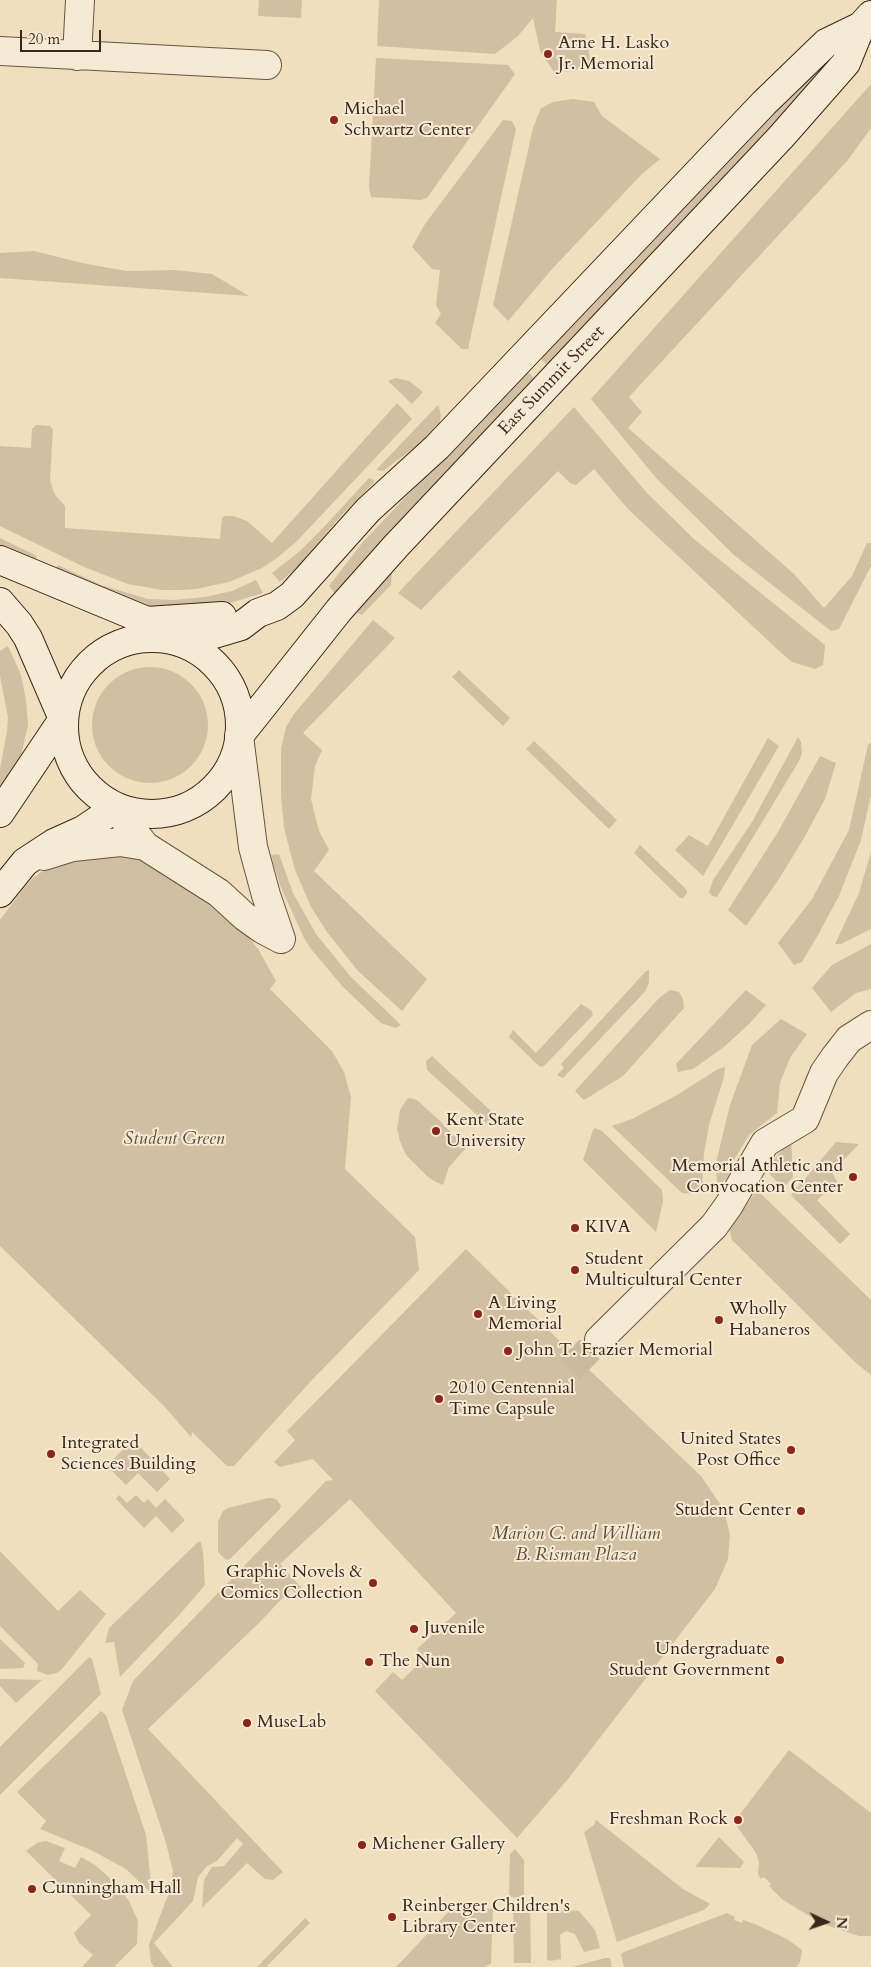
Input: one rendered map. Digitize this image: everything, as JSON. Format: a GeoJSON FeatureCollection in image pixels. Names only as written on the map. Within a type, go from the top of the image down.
{"type":"FeatureCollection","features":[{"type":"Feature","properties":{"kind":"main road"},"geometry":{"type":"LineString","coordinates":[[77,56],[80,0]]}},
{"type":"Feature","properties":{"kind":"main road","name":"East Summit Street"},"geometry":{"type":"LineString","coordinates":[[147,621],[258,613],[277,606],[292,595],[368,510],[437,448],[713,156],[826,43],[866,21]]}},
{"type":"Feature","properties":{"kind":"main road","name":"East Summit Street"},"geometry":{"type":"LineString","coordinates":[[239,736],[339,610],[396,546],[782,137],[846,63],[866,21]]}},
{"type":"Feature","properties":{"kind":"main road"},"geometry":{"type":"LineString","coordinates":[[0,51],[267,65]]}},
{"type":"Feature","properties":{"kind":"main road"},"geometry":{"type":"LineString","coordinates":[[0,560],[147,621],[172,640],[210,660],[224,675],[234,694],[239,714],[239,736],[253,847],[266,895],[281,939],[262,929],[219,893],[145,846],[116,808],[93,793],[76,772],[66,746],[63,719],[28,638],[0,602]]}},
{"type":"Feature","properties":{"kind":"main road","name":"East Summit Street"},"geometry":{"type":"LineString","coordinates":[[172,640],[214,634],[241,626],[258,613]]}},
{"type":"Feature","properties":{"kind":"main road"},"geometry":{"type":"LineString","coordinates":[[0,813],[63,719],[69,695],[82,672],[100,654],[122,643],[147,638],[172,640]]}},
{"type":"Feature","properties":{"kind":"main road"},"geometry":{"type":"LineString","coordinates":[[0,893],[25,862],[54,843],[83,830],[116,808],[143,814],[170,813],[196,803],[217,786],[232,762],[239,736]]}},
{"type":"Feature","properties":{"kind":"main road"},"geometry":{"type":"LineString","coordinates":[[25,862],[73,848],[120,842],[145,846]]}},
{"type":"Feature","properties":{"kind":"main road"},"geometry":{"type":"LineString","coordinates":[[599,1340],[714,1226],[729,1205],[765,1143],[805,1119],[824,1073],[835,1057],[849,1039],[871,1025]]}},
{"type":"Feature","properties":{"kind":"green space"},"geometry":{"type":"Polygon","coordinates":[[[259,0],[302,0],[301,18],[258,16],[259,0]]]}},
{"type":"Feature","properties":{"kind":"green space"},"geometry":{"type":"Polygon","coordinates":[[[379,0],[557,0],[555,32],[585,34],[591,63],[574,71],[554,72],[540,51],[533,18],[518,36],[495,54],[377,46],[379,0]]]}},
{"type":"Feature","properties":{"kind":"green space"},"geometry":{"type":"Polygon","coordinates":[[[836,49],[840,49],[794,104],[549,367],[539,357],[737,146],[836,49]]]}},
{"type":"Feature","properties":{"kind":"green space"},"geometry":{"type":"Polygon","coordinates":[[[376,58],[508,65],[515,74],[427,198],[421,200],[371,197],[369,187],[376,58]]]}},
{"type":"Feature","properties":{"kind":"green space"},"geometry":{"type":"Polygon","coordinates":[[[871,84],[871,128],[848,160],[629,397],[642,412],[628,428],[794,574],[824,608],[852,576],[867,543],[871,543],[871,566],[839,629],[831,631],[734,555],[657,479],[591,399],[871,84]]]}},
{"type":"Feature","properties":{"kind":"green space"},"geometry":{"type":"Polygon","coordinates":[[[573,99],[594,102],[602,116],[660,159],[641,175],[553,268],[508,321],[493,305],[533,128],[541,108],[553,102],[573,99]]]}},
{"type":"Feature","properties":{"kind":"green space"},"geometry":{"type":"Polygon","coordinates":[[[503,120],[512,121],[516,129],[468,349],[462,349],[435,323],[441,314],[436,305],[440,270],[432,269],[412,247],[425,224],[503,120]]]}},
{"type":"Feature","properties":{"kind":"green space"},"geometry":{"type":"Polygon","coordinates":[[[34,251],[82,263],[126,271],[175,270],[212,274],[249,296],[0,278],[0,253],[34,251]]]}},
{"type":"Feature","properties":{"kind":"green space"},"geometry":{"type":"Polygon","coordinates":[[[526,370],[536,380],[336,595],[329,586],[362,543],[526,370]]]}},
{"type":"Feature","properties":{"kind":"green space"},"geometry":{"type":"Polygon","coordinates":[[[396,378],[409,381],[423,392],[412,404],[388,381],[396,378]]]}},
{"type":"Feature","properties":{"kind":"green space"},"geometry":{"type":"Polygon","coordinates":[[[397,403],[412,419],[297,541],[262,568],[229,582],[182,590],[162,590],[128,584],[84,567],[0,526],[0,446],[31,448],[32,429],[36,425],[50,426],[53,430],[50,480],[55,495],[65,506],[65,528],[220,539],[222,518],[233,516],[247,521],[272,543],[397,403]]]}},
{"type":"Feature","properties":{"kind":"green space"},"geometry":{"type":"Polygon","coordinates":[[[438,405],[441,415],[439,425],[426,439],[383,471],[376,470],[438,405]]]}},
{"type":"Feature","properties":{"kind":"green space"},"geometry":{"type":"Polygon","coordinates":[[[574,407],[647,493],[694,539],[825,645],[823,665],[815,669],[792,662],[628,509],[594,469],[576,485],[570,483],[558,471],[421,610],[398,593],[574,407]]]}},
{"type":"Feature","properties":{"kind":"green space"},"geometry":{"type":"Polygon","coordinates":[[[369,478],[375,481],[339,518],[299,566],[280,582],[272,573],[300,551],[369,478]]]}},
{"type":"Feature","properties":{"kind":"green space"},"geometry":{"type":"Polygon","coordinates":[[[0,538],[37,556],[33,567],[0,551],[0,538]]]}},
{"type":"Feature","properties":{"kind":"green space"},"geometry":{"type":"Polygon","coordinates":[[[58,565],[101,585],[148,599],[174,600],[205,597],[232,591],[256,580],[263,593],[227,604],[160,611],[52,577],[58,565]]]}},
{"type":"Feature","properties":{"kind":"green space"},"geometry":{"type":"Polygon","coordinates":[[[392,571],[391,585],[362,615],[352,610],[392,571]]]}},
{"type":"Feature","properties":{"kind":"green space"},"geometry":{"type":"Polygon","coordinates":[[[373,620],[395,638],[303,733],[322,750],[315,766],[311,799],[319,831],[329,850],[314,871],[427,979],[402,1011],[358,971],[327,932],[311,907],[295,870],[284,828],[281,796],[281,748],[286,727],[294,714],[373,620]]]}},
{"type":"Feature","properties":{"kind":"green space"},"geometry":{"type":"Polygon","coordinates":[[[8,646],[21,675],[28,725],[20,761],[0,794],[0,769],[8,717],[0,676],[0,651],[8,646]]]}},
{"type":"Feature","properties":{"kind":"green space"},"geometry":{"type":"Polygon","coordinates":[[[150,667],[172,671],[182,676],[191,684],[199,693],[204,703],[208,725],[204,747],[199,757],[191,766],[182,774],[172,779],[150,783],[128,779],[118,774],[109,766],[101,757],[96,747],[92,725],[96,703],[101,693],[109,684],[118,676],[128,671],[150,667]]]}},
{"type":"Feature","properties":{"kind":"green space"},"geometry":{"type":"Polygon","coordinates":[[[459,670],[510,718],[503,726],[452,677],[459,670]]]}},
{"type":"Feature","properties":{"kind":"green space"},"geometry":{"type":"Polygon","coordinates":[[[798,737],[801,742],[802,753],[799,761],[717,897],[712,896],[709,892],[713,880],[752,822],[798,737]]]}},
{"type":"Feature","properties":{"kind":"green space"},"geometry":{"type":"Polygon","coordinates":[[[768,738],[779,746],[703,876],[675,850],[689,835],[708,846],[768,738]]]}},
{"type":"Feature","properties":{"kind":"green space"},"geometry":{"type":"Polygon","coordinates":[[[534,741],[617,820],[609,829],[526,749],[534,741]]]}},
{"type":"Feature","properties":{"kind":"green space"},"geometry":{"type":"Polygon","coordinates":[[[871,743],[871,795],[861,840],[839,896],[802,962],[794,965],[778,943],[812,899],[849,830],[868,745],[871,743]]]}},
{"type":"Feature","properties":{"kind":"green space"},"geometry":{"type":"Polygon","coordinates":[[[820,756],[836,763],[825,799],[779,879],[746,926],[728,910],[778,832],[820,756]]]}},
{"type":"Feature","properties":{"kind":"green space"},"geometry":{"type":"Polygon","coordinates":[[[640,845],[686,889],[687,893],[683,898],[680,898],[634,853],[640,845]]]}},
{"type":"Feature","properties":{"kind":"green space","name":"Student Green"},"geometry":{"type":"Polygon","coordinates":[[[126,851],[186,880],[244,932],[258,949],[276,981],[270,989],[332,1051],[344,1072],[351,1097],[345,1169],[415,1237],[419,1270],[312,1380],[234,1466],[227,1466],[192,1432],[191,1437],[164,1406],[0,1246],[0,920],[32,879],[48,867],[70,857],[126,851]]]}},
{"type":"Feature","properties":{"kind":"green space"},"geometry":{"type":"Polygon","coordinates":[[[871,852],[871,929],[841,944],[835,944],[859,893],[871,852]]]}},
{"type":"Feature","properties":{"kind":"green space"},"geometry":{"type":"Polygon","coordinates":[[[279,854],[293,893],[316,934],[351,977],[401,1025],[396,1028],[381,1023],[343,987],[311,949],[304,938],[280,885],[271,855],[279,854]]]}},
{"type":"Feature","properties":{"kind":"green space"},"geometry":{"type":"Polygon","coordinates":[[[871,944],[871,989],[856,993],[831,1012],[812,988],[832,965],[871,944]]]}},
{"type":"Feature","properties":{"kind":"green space"},"geometry":{"type":"Polygon","coordinates":[[[649,970],[649,982],[646,990],[640,997],[563,1078],[557,1075],[564,1068],[561,1064],[646,971],[649,970]]]}},
{"type":"Feature","properties":{"kind":"green space"},"geometry":{"type":"Polygon","coordinates":[[[670,990],[679,992],[683,999],[684,1008],[623,1076],[584,1100],[575,1091],[659,998],[670,990]]]}},
{"type":"Feature","properties":{"kind":"green space"},"geometry":{"type":"Polygon","coordinates":[[[746,990],[766,1005],[724,1047],[693,1069],[678,1072],[676,1064],[746,990]]]}},
{"type":"Feature","properties":{"kind":"green space"},"geometry":{"type":"Polygon","coordinates":[[[581,1004],[591,1010],[593,1015],[544,1066],[540,1067],[509,1037],[513,1030],[536,1053],[581,1004]]]}},
{"type":"Feature","properties":{"kind":"green space"},"geometry":{"type":"Polygon","coordinates":[[[781,1019],[807,1034],[790,1058],[780,1083],[777,1113],[749,1135],[734,1160],[727,1161],[726,1168],[732,1170],[727,1178],[718,1186],[715,1167],[730,1105],[752,1045],[781,1019]]]}},
{"type":"Feature","properties":{"kind":"green space"},"geometry":{"type":"Polygon","coordinates":[[[432,1056],[492,1112],[493,1119],[488,1125],[427,1070],[426,1061],[432,1056]]]}},
{"type":"Feature","properties":{"kind":"green space"},"geometry":{"type":"Polygon","coordinates":[[[725,1067],[724,1077],[709,1125],[704,1153],[702,1187],[697,1194],[682,1193],[612,1126],[632,1119],[677,1095],[718,1069],[725,1067]]]}},
{"type":"Feature","properties":{"kind":"green space"},"geometry":{"type":"Polygon","coordinates":[[[407,1099],[417,1100],[466,1148],[449,1167],[443,1185],[427,1176],[406,1155],[400,1141],[397,1129],[400,1110],[407,1099]]]}},
{"type":"Feature","properties":{"kind":"green space"},"geometry":{"type":"Polygon","coordinates":[[[595,1128],[602,1131],[662,1190],[663,1201],[656,1232],[583,1160],[595,1128]]]}},
{"type":"Feature","properties":{"kind":"green space"},"geometry":{"type":"Polygon","coordinates":[[[791,1138],[793,1177],[783,1188],[766,1170],[791,1138]]]}},
{"type":"Feature","properties":{"kind":"green space"},"geometry":{"type":"Polygon","coordinates":[[[836,1142],[859,1144],[832,1172],[837,1182],[817,1200],[850,1234],[840,1244],[791,1195],[836,1142]]]}},
{"type":"Feature","properties":{"kind":"green space"},"geometry":{"type":"Polygon","coordinates":[[[757,1190],[871,1300],[871,1375],[856,1363],[732,1240],[728,1224],[745,1207],[757,1190]]]}},
{"type":"Feature","properties":{"kind":"green space","name":"Marion C. and William B. Risman Plaza"},"geometry":{"type":"Polygon","coordinates":[[[466,1249],[701,1476],[724,1510],[730,1534],[728,1559],[715,1589],[568,1779],[517,1838],[375,1691],[393,1672],[402,1680],[425,1658],[417,1649],[456,1613],[350,1499],[280,1564],[308,1595],[302,1600],[291,1589],[260,1622],[148,1729],[283,1872],[273,1880],[265,1879],[247,1863],[202,1908],[204,1880],[212,1867],[224,1866],[243,1844],[237,1838],[217,1861],[207,1866],[198,1877],[193,1901],[154,1943],[173,1967],[154,1967],[151,1962],[149,1945],[170,1890],[173,1871],[166,1843],[122,1710],[133,1681],[326,1481],[333,1480],[313,1459],[280,1467],[274,1462],[295,1440],[287,1431],[466,1249]]]}},
{"type":"Feature","properties":{"kind":"green space"},"geometry":{"type":"Polygon","coordinates":[[[133,1439],[170,1479],[157,1492],[138,1473],[126,1485],[107,1466],[133,1439]]]}},
{"type":"Feature","properties":{"kind":"green space"},"geometry":{"type":"Polygon","coordinates":[[[119,1495],[127,1503],[136,1495],[144,1503],[148,1499],[156,1508],[165,1499],[185,1520],[172,1533],[156,1516],[144,1528],[116,1499],[119,1495]]]}},
{"type":"Feature","properties":{"kind":"green space"},"geometry":{"type":"Polygon","coordinates":[[[268,1498],[277,1500],[281,1506],[280,1509],[230,1559],[226,1560],[218,1552],[218,1522],[223,1511],[268,1498]]]}},
{"type":"Feature","properties":{"kind":"green space"},"geometry":{"type":"Polygon","coordinates":[[[198,1542],[201,1542],[203,1552],[205,1585],[120,1677],[114,1642],[105,1643],[109,1628],[198,1542]]]}},
{"type":"Feature","properties":{"kind":"green space"},"geometry":{"type":"Polygon","coordinates":[[[0,1551],[58,1611],[80,1590],[106,1614],[57,1673],[48,1675],[37,1671],[38,1664],[0,1626],[0,1551]]]}},
{"type":"Feature","properties":{"kind":"green space"},"geometry":{"type":"Polygon","coordinates":[[[0,1639],[25,1663],[23,1668],[0,1669],[0,1639]]]}},
{"type":"Feature","properties":{"kind":"green space"},"geometry":{"type":"Polygon","coordinates":[[[89,1657],[92,1659],[101,1694],[0,1795],[0,1747],[89,1657]]]}},
{"type":"Feature","properties":{"kind":"green space"},"geometry":{"type":"Polygon","coordinates":[[[0,1679],[42,1680],[16,1703],[0,1686],[0,1679]]]}},
{"type":"Feature","properties":{"kind":"green space"},"geometry":{"type":"Polygon","coordinates":[[[101,1711],[106,1715],[146,1835],[152,1894],[126,1869],[91,1850],[40,1829],[46,1821],[17,1792],[101,1711]]]}},
{"type":"Feature","properties":{"kind":"green space"},"geometry":{"type":"Polygon","coordinates":[[[789,1750],[871,1813],[871,1936],[859,1936],[823,1924],[783,1900],[769,1886],[771,1884],[764,1877],[761,1879],[758,1874],[759,1862],[756,1853],[734,1822],[789,1750]]]}},
{"type":"Feature","properties":{"kind":"green space"},"geometry":{"type":"Polygon","coordinates":[[[596,1820],[683,1889],[710,1904],[704,1910],[617,1942],[584,1832],[594,1825],[596,1820]]]}},
{"type":"Feature","properties":{"kind":"green space"},"geometry":{"type":"Polygon","coordinates":[[[719,1837],[744,1862],[740,1868],[695,1867],[719,1837]]]}},
{"type":"Feature","properties":{"kind":"green space"},"geometry":{"type":"Polygon","coordinates":[[[46,1841],[65,1848],[59,1861],[75,1868],[81,1857],[95,1865],[112,1880],[129,1901],[138,1921],[137,1944],[114,1967],[82,1967],[93,1955],[79,1943],[74,1933],[91,1915],[26,1851],[37,1843],[46,1841]]]}},
{"type":"Feature","properties":{"kind":"green space"},"geometry":{"type":"Polygon","coordinates":[[[515,1849],[524,1860],[524,1898],[509,1897],[510,1854],[515,1849]]]}},
{"type":"Feature","properties":{"kind":"green space"},"geometry":{"type":"Polygon","coordinates":[[[453,1907],[493,1909],[491,1964],[483,1967],[396,1967],[453,1907]]]}},
{"type":"Feature","properties":{"kind":"green space"},"geometry":{"type":"Polygon","coordinates":[[[513,1907],[530,1907],[531,1963],[514,1963],[513,1907]]]}},
{"type":"Feature","properties":{"kind":"green space"},"geometry":{"type":"Polygon","coordinates":[[[552,1909],[579,1911],[595,1930],[600,1948],[584,1952],[575,1934],[566,1931],[560,1935],[561,1959],[550,1961],[547,1959],[547,1913],[552,1909]]]}},
{"type":"Feature","properties":{"kind":"green space"},"geometry":{"type":"Polygon","coordinates":[[[727,1913],[735,1917],[734,1920],[742,1923],[743,1920],[757,1925],[787,1939],[802,1950],[800,1962],[796,1967],[624,1967],[621,1954],[624,1952],[727,1913]]]}},
{"type":"Feature","properties":{"kind":"green space"},"geometry":{"type":"Polygon","coordinates":[[[305,1918],[310,1923],[266,1967],[257,1967],[305,1918]]]}},
{"type":"Feature","properties":{"kind":"green space"},"geometry":{"type":"Polygon","coordinates":[[[610,1958],[612,1967],[572,1967],[610,1958]]]}},
{"type":"Feature","properties":{"kind":"tunnel"},"geometry":{"type":"LineString","coordinates":[[570,1369],[599,1340]]}},
{"type":"Feature","properties":{"kind":"place","name":"Arne H. Lasko Jr. Memorial"},"geometry":{"type":"Point","coordinates":[548,54]}},
{"type":"Feature","properties":{"kind":"place","name":"Michael Schwartz Center"},"geometry":{"type":"Point","coordinates":[334,120]}},
{"type":"Feature","properties":{"kind":"place","name":"Kent State University"},"geometry":{"type":"Point","coordinates":[436,1131]}},
{"type":"Feature","properties":{"kind":"place","name":"Memorial Athletic and Convocation Center"},"geometry":{"type":"Point","coordinates":[853,1177]}},
{"type":"Feature","properties":{"kind":"place","name":"KIVA"},"geometry":{"type":"Point","coordinates":[575,1228]}},
{"type":"Feature","properties":{"kind":"place","name":"Student Multicultural Center"},"geometry":{"type":"Point","coordinates":[575,1270]}},
{"type":"Feature","properties":{"kind":"place","name":"A Living Memorial"},"geometry":{"type":"Point","coordinates":[478,1314]}},
{"type":"Feature","properties":{"kind":"place","name":"Wholly Habaneros"},"geometry":{"type":"Point","coordinates":[719,1320]}},
{"type":"Feature","properties":{"kind":"place","name":"John T. Frazier Memorial"},"geometry":{"type":"Point","coordinates":[508,1351]}},
{"type":"Feature","properties":{"kind":"place","name":"2010 Centennial Time Capsule"},"geometry":{"type":"Point","coordinates":[439,1399]}},
{"type":"Feature","properties":{"kind":"place","name":"United States Post Office"},"geometry":{"type":"Point","coordinates":[791,1450]}},
{"type":"Feature","properties":{"kind":"place","name":"Integrated Sciences Building"},"geometry":{"type":"Point","coordinates":[51,1454]}},
{"type":"Feature","properties":{"kind":"place","name":"Student Center"},"geometry":{"type":"Point","coordinates":[801,1511]}},
{"type":"Feature","properties":{"kind":"place","name":"Graphic Novels & Comics Collection"},"geometry":{"type":"Point","coordinates":[373,1583]}},
{"type":"Feature","properties":{"kind":"place","name":"Juvenile"},"geometry":{"type":"Point","coordinates":[414,1629]}},
{"type":"Feature","properties":{"kind":"place","name":"Undergraduate Student Government"},"geometry":{"type":"Point","coordinates":[780,1660]}},
{"type":"Feature","properties":{"kind":"place","name":"The Nun"},"geometry":{"type":"Point","coordinates":[369,1662]}},
{"type":"Feature","properties":{"kind":"place","name":"MuseLab"},"geometry":{"type":"Point","coordinates":[247,1723]}},
{"type":"Feature","properties":{"kind":"place","name":"Freshman Rock"},"geometry":{"type":"Point","coordinates":[738,1820]}},
{"type":"Feature","properties":{"kind":"place","name":"Michener Gallery"},"geometry":{"type":"Point","coordinates":[362,1845]}},
{"type":"Feature","properties":{"kind":"place","name":"Cunningham Hall"},"geometry":{"type":"Point","coordinates":[32,1889]}},
{"type":"Feature","properties":{"kind":"place","name":"Reinberger Children's Library Center"},"geometry":{"type":"Point","coordinates":[392,1917]}}]}
